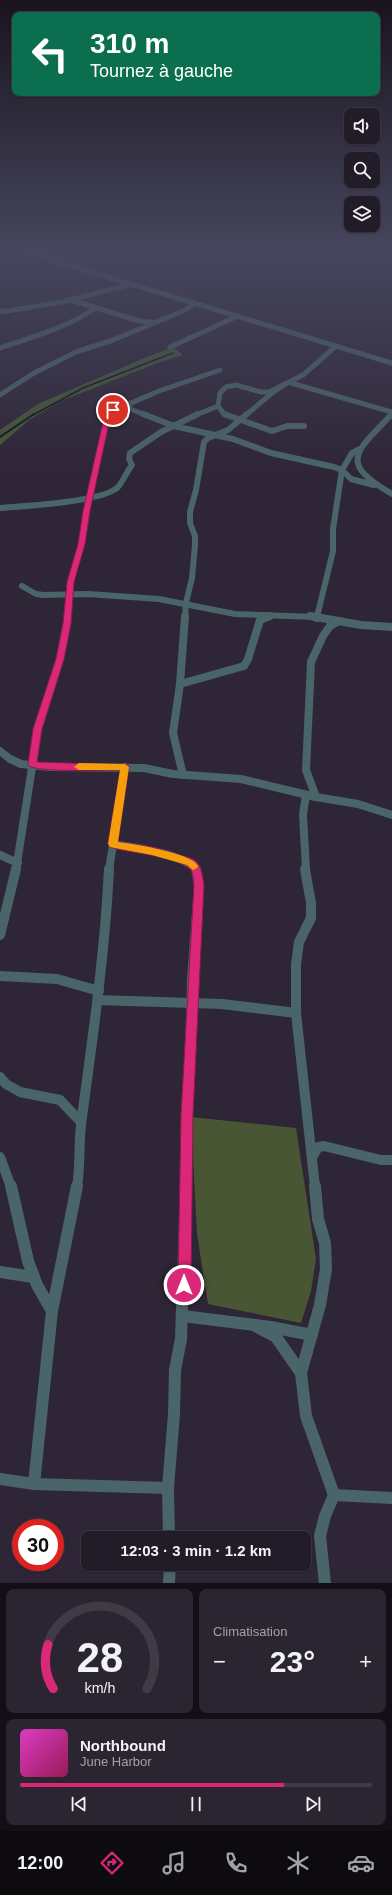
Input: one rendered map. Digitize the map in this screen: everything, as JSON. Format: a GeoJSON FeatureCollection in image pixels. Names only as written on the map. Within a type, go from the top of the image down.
{"type":"FeatureCollection","features":[{"type":"Feature","properties":{"kind":"street"},"geometry":{"type":"LineString","coordinates":[[0,348],[60,327]]}},
{"type":"Feature","properties":{"kind":"street"},"geometry":{"type":"LineString","coordinates":[[0,395],[34,373],[76,352],[113,340],[143,327]]}},
{"type":"Feature","properties":{"kind":"street"},"geometry":{"type":"LineString","coordinates":[[170,347],[214,327]]}},
{"type":"Feature","properties":{"kind":"street"},"geometry":{"type":"LineString","coordinates":[[272,327],[335,347],[392,362]]}},
{"type":"Feature","properties":{"kind":"street"},"geometry":{"type":"LineString","coordinates":[[183,775],[173,733],[180,684],[186,603],[192,578],[196,546],[195,536],[190,523],[190,512],[196,490],[204,442],[215,435],[228,430],[272,393],[305,375],[335,347]]}},
{"type":"Feature","properties":{"kind":"street"},"geometry":{"type":"LineString","coordinates":[[0,936],[18,863],[38,729],[60,659],[71,582],[82,544],[108,413],[192,378],[220,370]]}},
{"type":"Feature","properties":{"kind":"street"},"geometry":{"type":"LineString","coordinates":[[304,426],[287,426],[272,430],[225,415],[218,406],[220,394],[228,386],[246,388],[266,393],[289,384],[392,413],[368,438],[357,453],[357,466],[363,475],[374,485],[392,494]]}},
{"type":"Feature","properties":{"kind":"street"},"geometry":{"type":"LineString","coordinates":[[130,403],[130,409],[174,426],[233,439],[271,453],[342,470],[345,476],[358,483],[374,485]]}},
{"type":"Feature","properties":{"kind":"street"},"geometry":{"type":"LineString","coordinates":[[0,508],[31,506],[90,498],[111,492],[119,487],[125,473],[132,465],[129,459],[130,453],[142,443],[174,426],[218,406]]}},
{"type":"Feature","properties":{"kind":"street"},"geometry":{"type":"LineString","coordinates":[[317,618],[333,551],[333,529],[342,470],[352,454],[360,449]]}},
{"type":"Feature","properties":{"kind":"street"},"geometry":{"type":"LineString","coordinates":[[22,586],[36,594],[58,594],[70,596],[88,594],[159,599],[186,603],[235,614],[276,614],[317,618],[361,625],[392,627]]}},
{"type":"Feature","properties":{"kind":"street"},"geometry":{"type":"LineString","coordinates":[[180,684],[244,666],[248,659],[260,620],[276,614]]}},
{"type":"Feature","properties":{"kind":"street"},"geometry":{"type":"LineString","coordinates":[[325,1583],[320,1536],[324,1516],[334,1495],[306,1416],[301,1373],[320,1305],[326,1269],[324,1243],[318,1219],[313,1156],[296,1013],[296,965],[300,942],[311,918],[304,867],[302,814],[311,796],[306,770],[311,662],[330,626],[339,621]]}},
{"type":"Feature","properties":{"kind":"street"},"geometry":{"type":"LineString","coordinates":[[0,751],[16,762],[49,767],[125,767],[158,770],[183,775],[241,779],[311,796],[358,804],[392,814]]}},
{"type":"Feature","properties":{"kind":"street"},"geometry":{"type":"LineString","coordinates":[[34,1484],[52,1310],[79,1175],[81,1122],[107,917],[110,859],[125,767]]}},
{"type":"Feature","properties":{"kind":"street"},"geometry":{"type":"LineString","coordinates":[[113,844],[152,851],[190,862],[197,870],[199,885],[187,1115],[187,1188],[184,1231],[183,1316],[181,1339],[175,1370],[174,1414],[168,1488],[168,1531]]}},
{"type":"Feature","properties":{"kind":"street"},"geometry":{"type":"LineString","coordinates":[[0,855],[18,863]]}},
{"type":"Feature","properties":{"kind":"street"},"geometry":{"type":"LineString","coordinates":[[0,976],[57,979],[98,995],[261,1006],[296,1013]]}},
{"type":"Feature","properties":{"kind":"street"},"geometry":{"type":"LineString","coordinates":[[0,1077],[20,1093],[32,1096],[55,1098],[63,1103],[81,1122]]}},
{"type":"Feature","properties":{"kind":"street"},"geometry":{"type":"LineString","coordinates":[[313,1156],[318,1147],[324,1146],[381,1160],[392,1160]]}},
{"type":"Feature","properties":{"kind":"street"},"geometry":{"type":"LineString","coordinates":[[0,1157],[11,1187],[25,1250],[33,1277],[52,1310]]}},
{"type":"Feature","properties":{"kind":"street"},"geometry":{"type":"LineString","coordinates":[[0,1272],[33,1277]]}},
{"type":"Feature","properties":{"kind":"street"},"geometry":{"type":"LineString","coordinates":[[183,1316],[312,1335]]}},
{"type":"Feature","properties":{"kind":"street"},"geometry":{"type":"LineString","coordinates":[[252,1325],[276,1337],[301,1373]]}},
{"type":"Feature","properties":{"kind":"street"},"geometry":{"type":"LineString","coordinates":[[0,1479],[34,1484],[168,1488]]}},
{"type":"Feature","properties":{"kind":"street"},"geometry":{"type":"LineString","coordinates":[[334,1495],[392,1498]]}},
{"type":"Feature","properties":{"kind":"street"},"geometry":{"type":"LineString","coordinates":[[170,1571],[170,1583]]}},
{"type":"Feature","properties":{"kind":"green space"},"geometry":{"type":"Polygon","coordinates":[[[173,347],[183,355],[155,364],[61,401],[29,420],[0,445],[0,430],[38,404],[173,347]]]}},
{"type":"Feature","properties":{"kind":"green space"},"geometry":{"type":"Polygon","coordinates":[[[191,1117],[296,1128],[316,1259],[311,1291],[301,1323],[208,1304],[197,1234],[191,1117]]]}},
{"type":"Feature","properties":{"kind":"waterway"},"geometry":{"type":"LineString","coordinates":[[33,415],[83,388],[173,353]]}},
{"type":"Feature","properties":{"kind":"waterway"},"geometry":{"type":"LineString","coordinates":[[0,437],[34,414]]}},
{"type":"Feature","properties":{"kind":"slow traffic"},"geometry":{"type":"LineString","coordinates":[[79,767],[125,767],[113,844],[152,851],[190,862],[193,866]]}},
{"type":"Feature","properties":{"kind":"route"},"geometry":{"type":"LineString","coordinates":[[113,410],[108,413],[86,511],[82,544],[71,582],[67,624],[60,659],[38,729],[33,765],[49,767],[125,767],[113,844],[152,851],[190,862],[197,870],[199,885],[192,980],[187,1115],[187,1188],[184,1231],[184,1285]]}}]}
